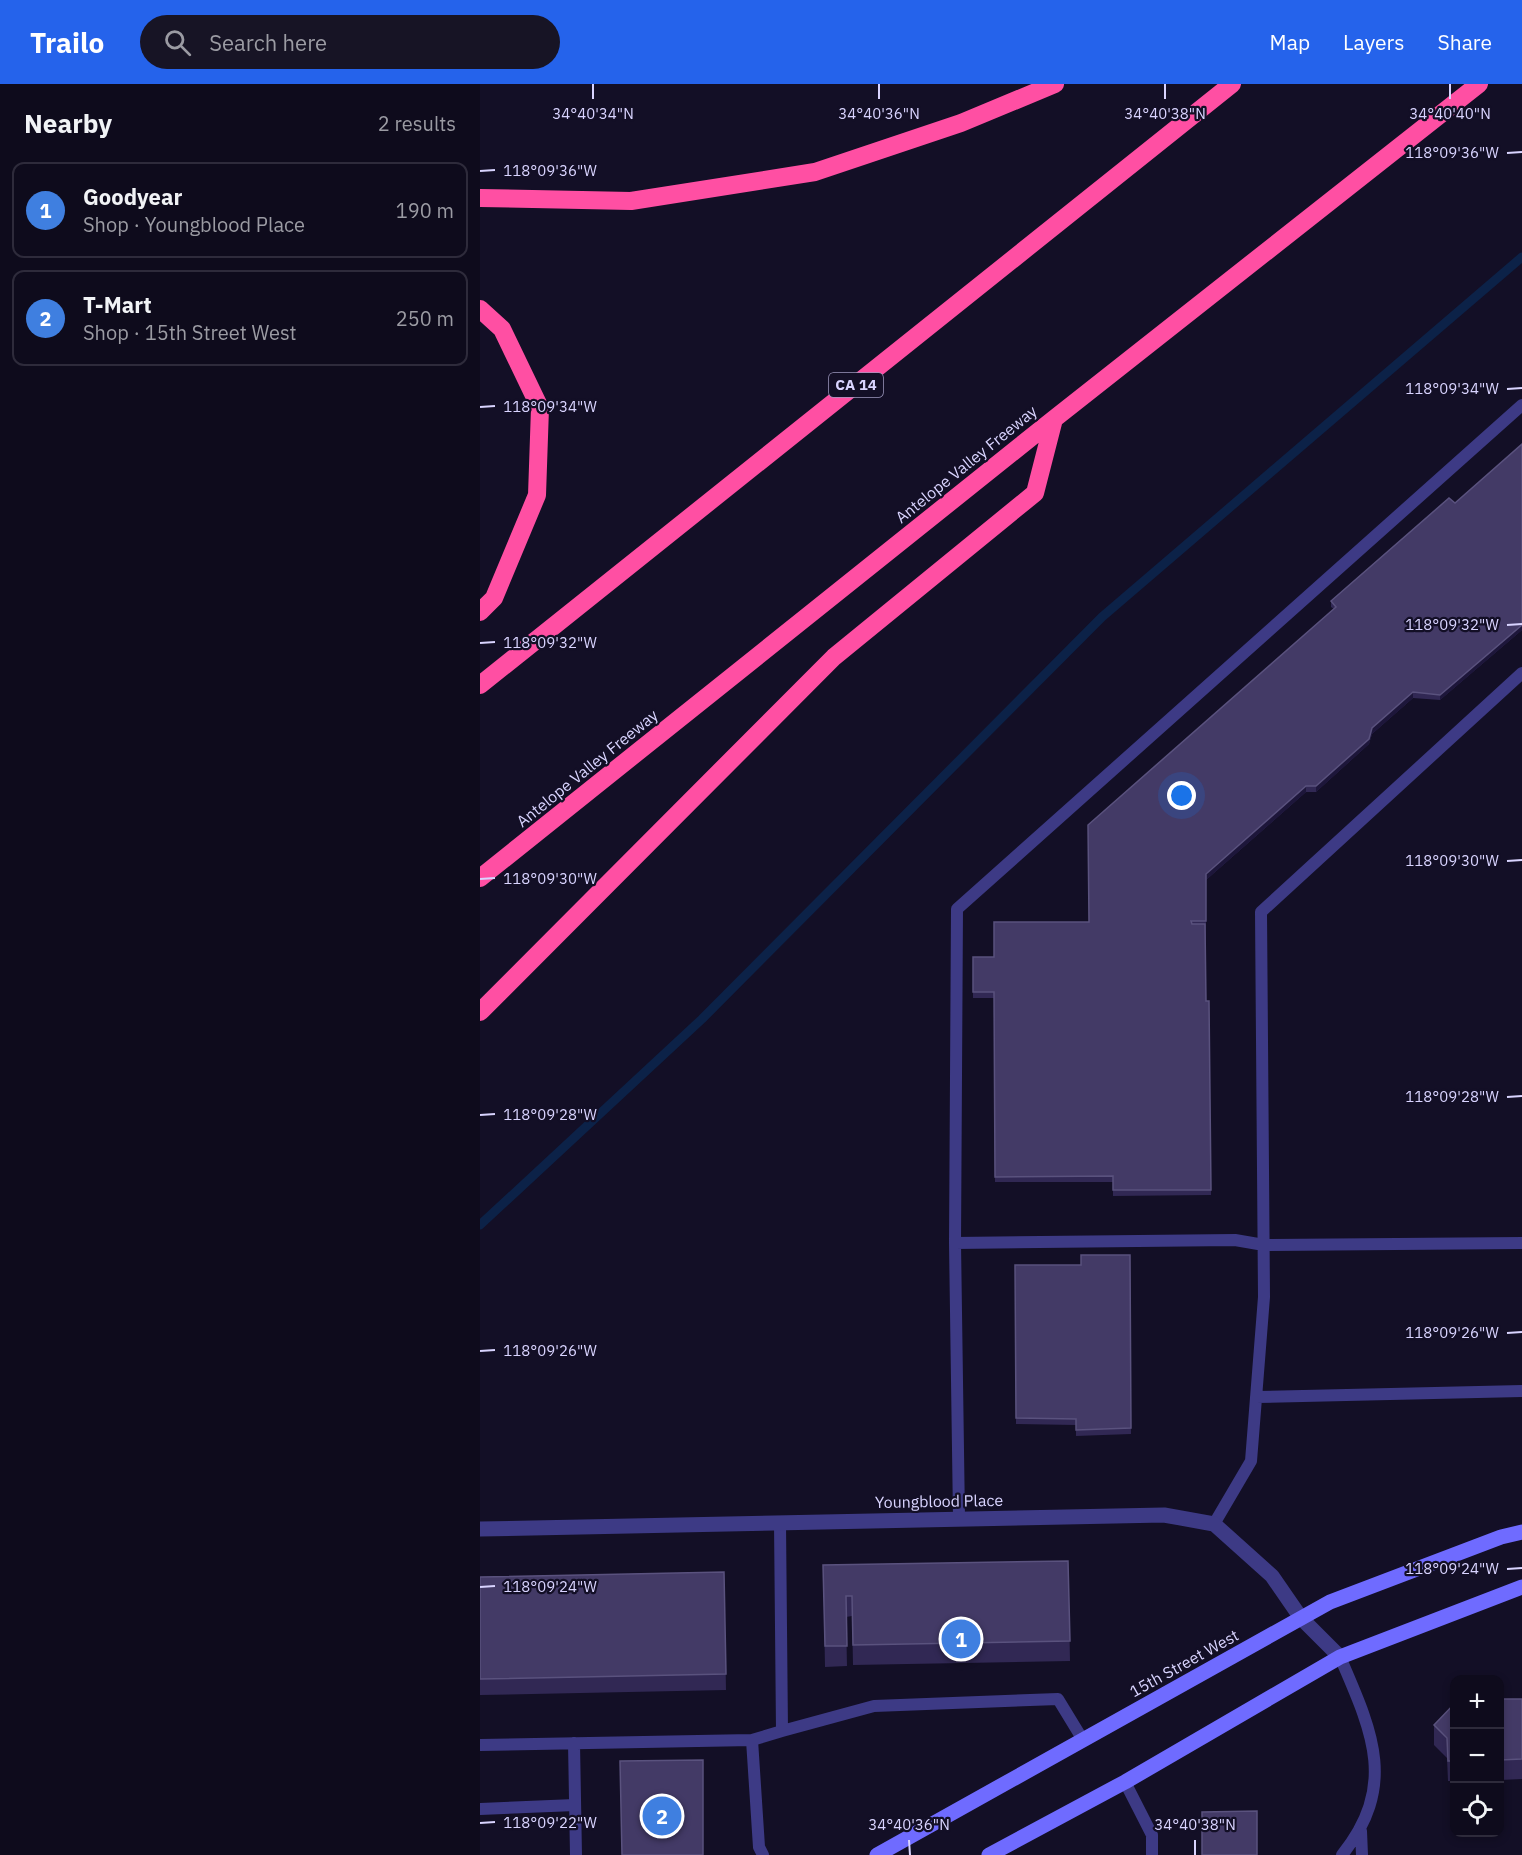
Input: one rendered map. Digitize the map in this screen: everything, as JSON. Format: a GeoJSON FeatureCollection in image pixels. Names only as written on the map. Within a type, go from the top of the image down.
{"type":"FeatureCollection","features":[{"type":"Feature","properties":{"kind":"highway"},"geometry":{"type":"LineString","coordinates":[[480,198],[631,201],[815,172],[962,123],[1055,84]]}},
{"type":"Feature","properties":{"kind":"highway","name":"CA 14"},"geometry":{"type":"LineString","coordinates":[[480,686],[1232,84]]}},
{"type":"Feature","properties":{"kind":"highway","name":"Antelope Valley Freeway"},"geometry":{"type":"LineString","coordinates":[[480,878],[1054,419],[1479,84]]}},
{"type":"Feature","properties":{"kind":"highway"},"geometry":{"type":"LineString","coordinates":[[480,309],[502,329],[540,408],[537,495],[494,598],[480,612]]}},
{"type":"Feature","properties":{"kind":"highway"},"geometry":{"type":"LineString","coordinates":[[480,1012],[834,657],[1035,493],[1054,419]]}},
{"type":"Feature","properties":{"kind":"street","name":"Youngblood Place"},"geometry":{"type":"LineString","coordinates":[[480,1529],[1164,1515],[1214,1524]]}},
{"type":"Feature","properties":{"kind":"street"},"geometry":{"type":"LineString","coordinates":[[1214,1524],[1272,1576],[1301,1618],[1340,1657]]}},
{"type":"Feature","properties":{"kind":"street","name":"15th Street West"},"geometry":{"type":"LineString","coordinates":[[877,1855],[1301,1618],[1353,1592],[1522,1532]]}},
{"type":"Feature","properties":{"kind":"street"},"geometry":{"type":"LineString","coordinates":[[989,1855],[1125,1782],[1340,1657],[1522,1587]]}},
{"type":"Feature","properties":{"kind":"street"},"geometry":{"type":"LineString","coordinates":[[899,1855],[905,1840]]}},
{"type":"Feature","properties":{"kind":"lane"},"geometry":{"type":"LineString","coordinates":[[958,1518],[955,1243],[957,909],[1522,405]]}},
{"type":"Feature","properties":{"kind":"lane"},"geometry":{"type":"LineString","coordinates":[[1214,1524],[1251,1461],[1264,1297],[1261,912],[1522,673]]}},
{"type":"Feature","properties":{"kind":"lane"},"geometry":{"type":"LineString","coordinates":[[955,1243],[1236,1240],[1264,1245],[1522,1243]]}},
{"type":"Feature","properties":{"kind":"lane"},"geometry":{"type":"LineString","coordinates":[[1256,1396],[1522,1391]]}},
{"type":"Feature","properties":{"kind":"lane"},"geometry":{"type":"LineString","coordinates":[[780,1523],[782,1731]]}},
{"type":"Feature","properties":{"kind":"lane"},"geometry":{"type":"LineString","coordinates":[[1340,1657],[1365,1714],[1375,1755],[1374,1794],[1361,1832],[1342,1855]]}},
{"type":"Feature","properties":{"kind":"lane"},"geometry":{"type":"LineString","coordinates":[[480,1745],[752,1740],[874,1706],[1058,1699],[1083,1740]]}},
{"type":"Feature","properties":{"kind":"lane"},"geometry":{"type":"LineString","coordinates":[[752,1740],[759,1847],[763,1855]]}},
{"type":"Feature","properties":{"kind":"lane"},"geometry":{"type":"LineString","coordinates":[[574,1743],[576,1855]]}},
{"type":"Feature","properties":{"kind":"lane"},"geometry":{"type":"LineString","coordinates":[[1125,1782],[1152,1835],[1152,1855]]}},
{"type":"Feature","properties":{"kind":"lane"},"geometry":{"type":"LineString","coordinates":[[480,1809],[575,1805]]}},
{"type":"Feature","properties":{"kind":"lane"},"geometry":{"type":"LineString","coordinates":[[1361,1832],[1362,1855]]}},
{"type":"Feature","properties":{"kind":"building"},"geometry":{"type":"Polygon","coordinates":[[[1522,444],[1522,625],[1440,695],[1413,692],[1372,728],[1369,739],[1316,786],[1306,786],[1206,874],[1206,921],[1191,921],[1192,924],[1205,924],[1206,1001],[1209,1001],[1211,1190],[1113,1190],[1113,1176],[995,1177],[994,992],[973,992],[973,957],[994,957],[994,922],[1089,922],[1088,825],[1336,607],[1331,601],[1449,498],[1455,503],[1522,444]]]}},
{"type":"Feature","properties":{"kind":"building"},"geometry":{"type":"Polygon","coordinates":[[[1081,1255],[1130,1255],[1131,1428],[1076,1430],[1076,1419],[1016,1418],[1015,1265],[1081,1265],[1081,1255]]]}},
{"type":"Feature","properties":{"kind":"building"},"geometry":{"type":"Polygon","coordinates":[[[1068,1561],[1070,1641],[853,1645],[852,1596],[846,1596],[847,1646],[825,1646],[823,1565],[1068,1561]]]}},
{"type":"Feature","properties":{"kind":"building"},"geometry":{"type":"Polygon","coordinates":[[[724,1572],[726,1674],[480,1679],[480,1577],[724,1572]]]}},
{"type":"Feature","properties":{"kind":"building"},"geometry":{"type":"Polygon","coordinates":[[[1504,1699],[1522,1699],[1522,1759],[1504,1760],[1504,1699]]]}},
{"type":"Feature","properties":{"kind":"building"},"geometry":{"type":"Polygon","coordinates":[[[1450,1708],[1450,1761],[1448,1761],[1447,1738],[1434,1725],[1450,1708]]]}},
{"type":"Feature","properties":{"kind":"building"},"geometry":{"type":"Polygon","coordinates":[[[703,1760],[703,1855],[622,1855],[620,1761],[703,1760]]]}},
{"type":"Feature","properties":{"kind":"building"},"geometry":{"type":"Polygon","coordinates":[[[1257,1811],[1257,1855],[1202,1855],[1202,1812],[1257,1811]]]}},
{"type":"Feature","properties":{"kind":"waterway"},"geometry":{"type":"LineString","coordinates":[[480,1225],[702,1019],[1102,617],[1522,257]]}},
{"type":"Feature","properties":{"kind":"place","name":"Goodyear"},"geometry":{"type":"Point","coordinates":[961,1639]}},
{"type":"Feature","properties":{"kind":"place","name":"T-Mart"},"geometry":{"type":"Point","coordinates":[662,1816]}}]}
